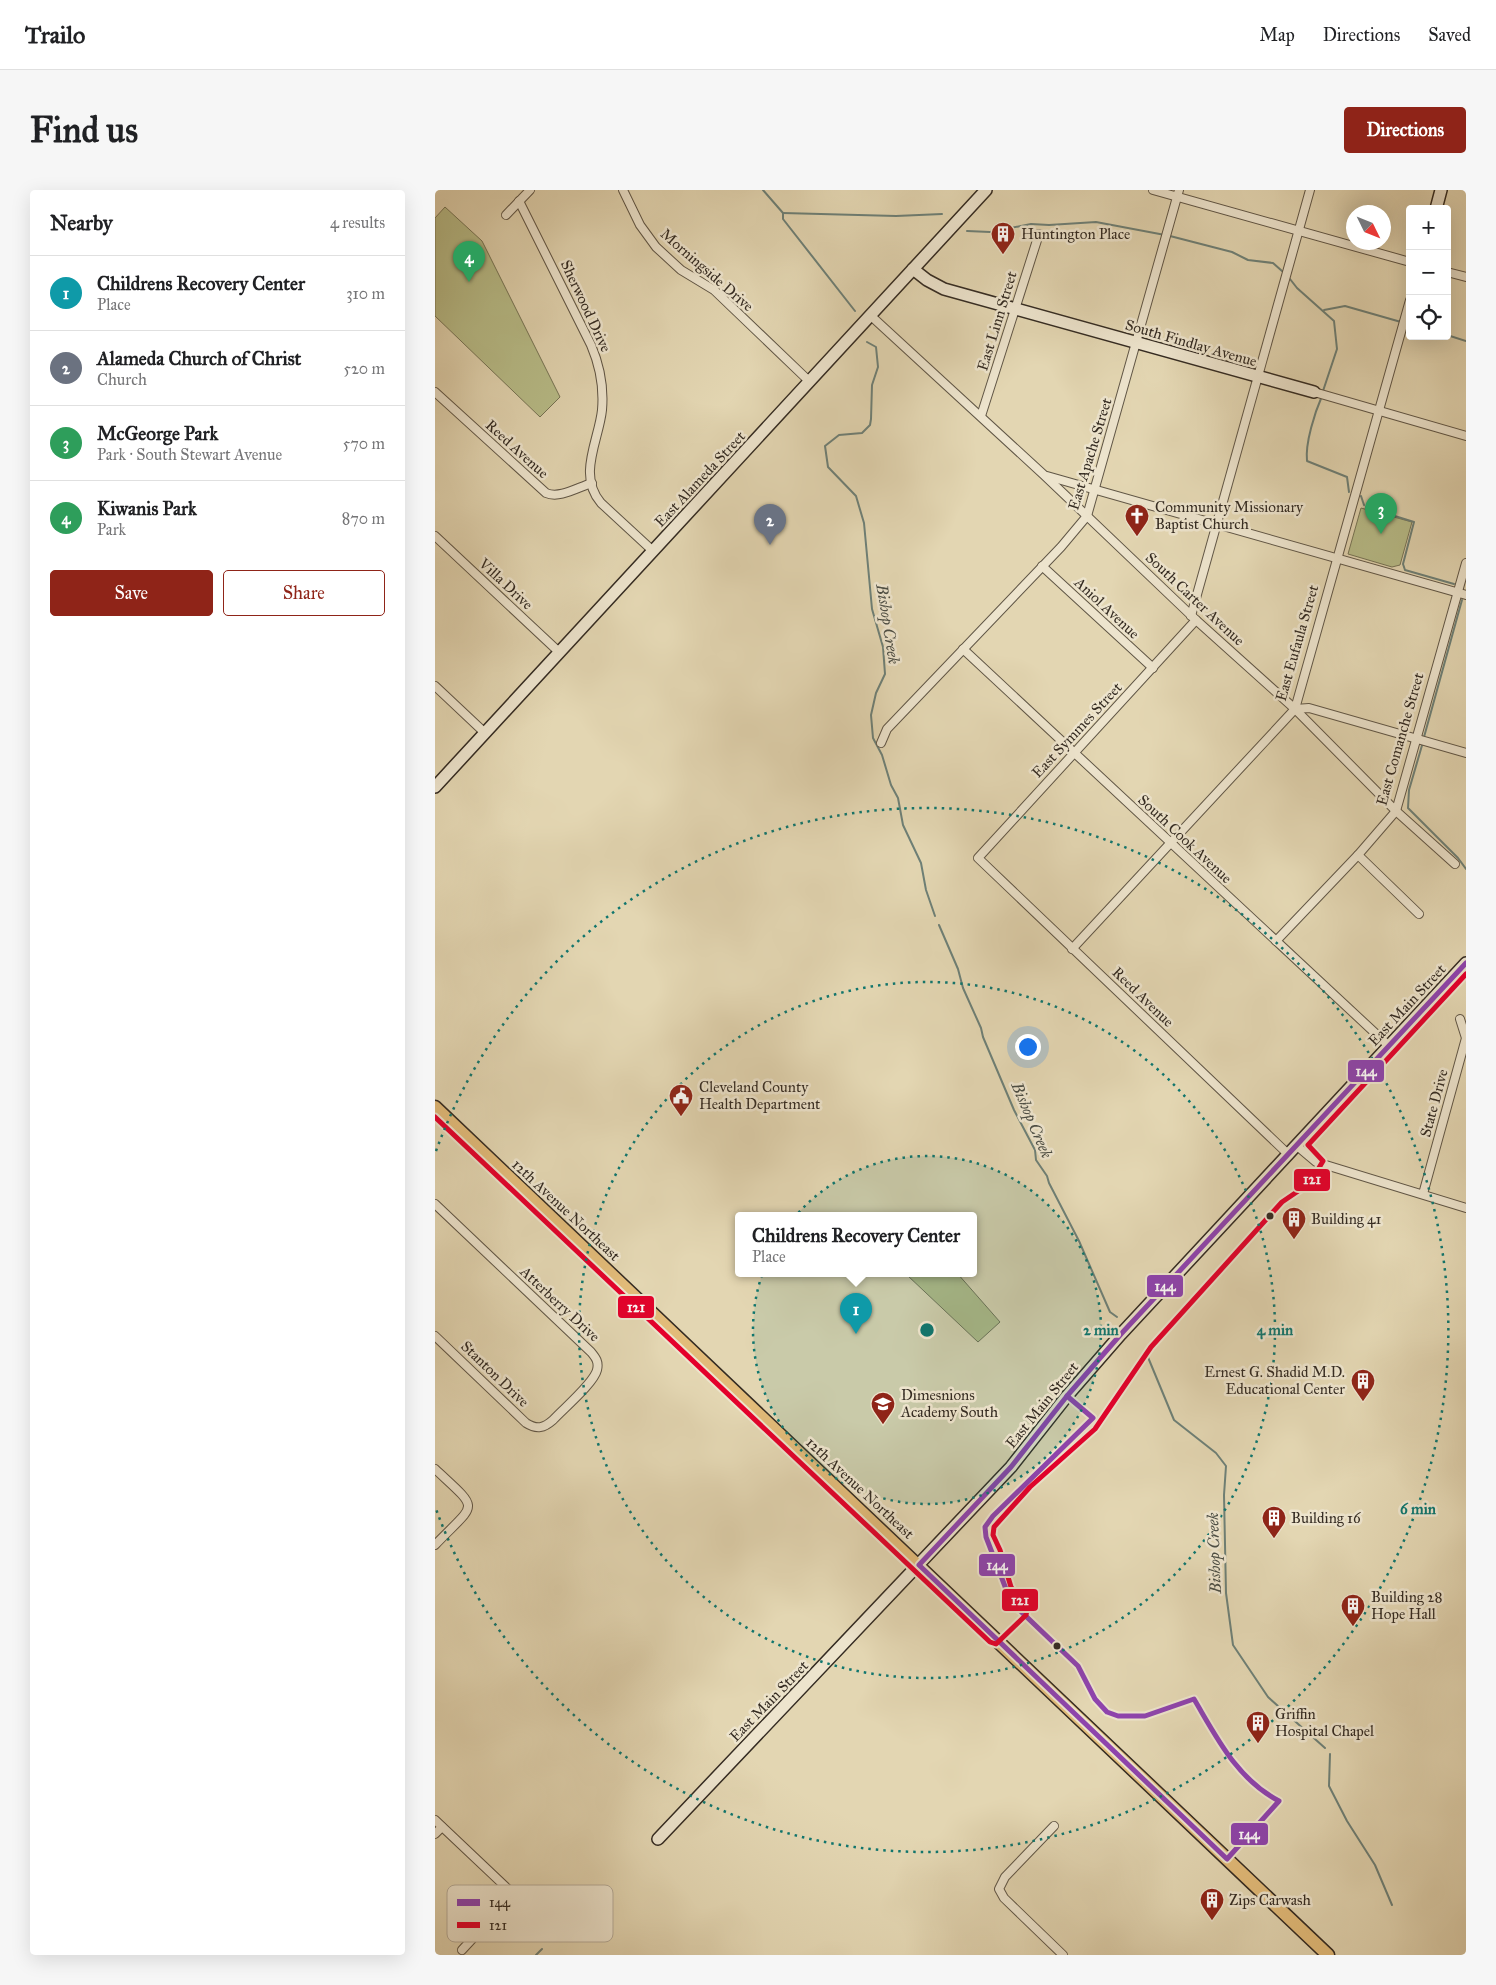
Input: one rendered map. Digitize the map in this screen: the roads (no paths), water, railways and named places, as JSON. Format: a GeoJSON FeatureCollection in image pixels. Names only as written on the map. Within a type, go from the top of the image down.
{"type":"FeatureCollection","features":[{"type":"Feature","properties":{"kind":"main road","name":"12th Avenue Northeast"},"geometry":{"type":"LineString","coordinates":[[435,1107],[1328,1955]]}},
{"type":"Feature","properties":{"kind":"street"},"geometry":{"type":"LineString","coordinates":[[506,215],[530,190]]}},
{"type":"Feature","properties":{"kind":"street","name":"Morningside Drive"},"geometry":{"type":"LineString","coordinates":[[623,190],[640,225],[660,251],[681,270],[714,290],[810,382]]}},
{"type":"Feature","properties":{"kind":"street","name":"East Alameda Street"},"geometry":{"type":"LineString","coordinates":[[435,788],[986,190]]}},
{"type":"Feature","properties":{"kind":"street"},"geometry":{"type":"LineString","coordinates":[[1153,190],[1178,193],[1406,261]]}},
{"type":"Feature","properties":{"kind":"street","name":"East Symmes Street"},"geometry":{"type":"LineString","coordinates":[[978,858],[1153,668],[1193,618],[1216,524],[1310,190]]}},
{"type":"Feature","properties":{"kind":"street"},"geometry":{"type":"LineString","coordinates":[[1436,205],[1441,190]]}},
{"type":"Feature","properties":{"kind":"street","name":"East Apache Street"},"geometry":{"type":"LineString","coordinates":[[881,743],[887,729],[1043,566],[1087,516],[1096,490],[1178,193]]}},
{"type":"Feature","properties":{"kind":"street","name":"Sherwood Drive"},"geometry":{"type":"LineString","coordinates":[[519,202],[591,346],[599,366],[603,395],[602,413],[590,457],[592,483],[601,503],[653,551]]}},
{"type":"Feature","properties":{"kind":"street","name":"East Linn Street"},"geometry":{"type":"LineString","coordinates":[[981,416],[1039,234]]}},
{"type":"Feature","properties":{"kind":"street","name":"South Findlay Avenue"},"geometry":{"type":"LineString","coordinates":[[913,269],[927,280],[944,288],[1466,436]]}},
{"type":"Feature","properties":{"kind":"street"},"geometry":{"type":"LineString","coordinates":[[1451,273],[1466,277]]}},
{"type":"Feature","properties":{"kind":"street","name":"East Eufaula Street"},"geometry":{"type":"LineString","coordinates":[[1073,949],[1295,709],[1406,313]]}},
{"type":"Feature","properties":{"kind":"street","name":"South Carter Avenue"},"geometry":{"type":"LineString","coordinates":[[870,315],[1044,475],[1193,618],[1295,709],[1396,810],[1455,864]]}},
{"type":"Feature","properties":{"kind":"street","name":"Reed Avenue"},"geometry":{"type":"LineString","coordinates":[[435,392],[546,493],[555,495],[565,493],[592,483]]}},
{"type":"Feature","properties":{"kind":"street"},"geometry":{"type":"LineString","coordinates":[[1044,475],[1466,594]]}},
{"type":"Feature","properties":{"kind":"street","name":"Villa Drive"},"geometry":{"type":"LineString","coordinates":[[435,536],[559,652]]}},
{"type":"Feature","properties":{"kind":"street","name":"East Comanche Street"},"geometry":{"type":"LineString","coordinates":[[1276,941],[1358,856],[1396,810],[1418,739],[1466,563]]}},
{"type":"Feature","properties":{"kind":"street","name":"Aniol Avenue"},"geometry":{"type":"LineString","coordinates":[[1043,566],[1153,668]]}},
{"type":"Feature","properties":{"kind":"street","name":"South Cook Avenue"},"geometry":{"type":"LineString","coordinates":[[963,649],[1073,754],[1389,1046]]}},
{"type":"Feature","properties":{"kind":"street"},"geometry":{"type":"LineString","coordinates":[[435,686],[485,733]]}},
{"type":"Feature","properties":{"kind":"street"},"geometry":{"type":"LineString","coordinates":[[1295,709],[1309,708],[1466,753]]}},
{"type":"Feature","properties":{"kind":"street"},"geometry":{"type":"LineString","coordinates":[[1358,856],[1419,914]]}},
{"type":"Feature","properties":{"kind":"street","name":"Reed Avenue"},"geometry":{"type":"LineString","coordinates":[[978,858],[1289,1154]]}},
{"type":"Feature","properties":{"kind":"street","name":"East Main Street"},"geometry":{"type":"LineString","coordinates":[[659,1839],[1011,1467],[1067,1396],[1121,1334],[1466,963]]}},
{"type":"Feature","properties":{"kind":"street"},"geometry":{"type":"LineString","coordinates":[[1415,1020],[1466,974]]}},
{"type":"Feature","properties":{"kind":"street","name":"State Drive"},"geometry":{"type":"LineString","coordinates":[[1423,1194],[1466,1038],[1460,1019]]}},
{"type":"Feature","properties":{"kind":"street"},"geometry":{"type":"LineString","coordinates":[[1297,1146],[1316,1162],[1466,1208]]}},
{"type":"Feature","properties":{"kind":"street","name":"Atterberry Drive"},"geometry":{"type":"LineString","coordinates":[[435,1204],[596,1358],[597,1369],[592,1379],[548,1425],[539,1428]]}},
{"type":"Feature","properties":{"kind":"street","name":"Stanton Drive"},"geometry":{"type":"LineString","coordinates":[[435,1336],[526,1423],[539,1428]]}},
{"type":"Feature","properties":{"kind":"street"},"geometry":{"type":"LineString","coordinates":[[435,1469],[468,1500],[467,1512],[435,1545]]}},
{"type":"Feature","properties":{"kind":"street"},"geometry":{"type":"LineString","coordinates":[[435,1820],[504,1885]]}},
{"type":"Feature","properties":{"kind":"street"},"geometry":{"type":"LineString","coordinates":[[1054,1826],[1005,1877],[999,1889],[1003,1898],[1063,1955]]}},
{"type":"Feature","properties":{"kind":"street"},"geometry":{"type":"LineString","coordinates":[[435,1834],[442,1827]]}},
{"type":"Feature","properties":{"kind":"street"},"geometry":{"type":"LineString","coordinates":[[462,1950],[469,1942]]}},
{"type":"Feature","properties":{"kind":"waterway","name":"Bishop Creek"},"geometry":{"type":"LineString","coordinates":[[763,190],[783,213],[783,219],[855,311]]}},
{"type":"Feature","properties":{"kind":"waterway"},"geometry":{"type":"LineString","coordinates":[[783,213],[896,216],[942,214]]}},
{"type":"Feature","properties":{"kind":"waterway"},"geometry":{"type":"LineString","coordinates":[[967,231],[990,232],[1031,224],[1049,225],[1096,222],[1165,235]]}},
{"type":"Feature","properties":{"kind":"waterway"},"geometry":{"type":"LineString","coordinates":[[1170,236],[1232,252],[1248,260],[1273,263],[1282,271]]}},
{"type":"Feature","properties":{"kind":"waterway"},"geometry":{"type":"LineString","coordinates":[[1290,279],[1297,288],[1334,321],[1337,349],[1323,391]]}},
{"type":"Feature","properties":{"kind":"waterway"},"geometry":{"type":"LineString","coordinates":[[1324,310],[1345,306],[1401,322]]}},
{"type":"Feature","properties":{"kind":"waterway"},"geometry":{"type":"LineString","coordinates":[[1451,336],[1466,341]]}},
{"type":"Feature","properties":{"kind":"waterway","name":"Bishop Creek"},"geometry":{"type":"LineString","coordinates":[[867,342],[876,347],[878,367],[872,385],[870,425],[862,433],[839,435],[825,446],[828,467],[856,496],[864,523],[872,609],[883,647],[885,674],[876,693],[871,715],[873,738],[882,755],[891,785],[898,798],[903,825],[921,863],[926,890],[935,916]]}},
{"type":"Feature","properties":{"kind":"waterway"},"geometry":{"type":"LineString","coordinates":[[1322,396],[1309,437],[1307,461],[1347,477],[1349,492]]}},
{"type":"Feature","properties":{"kind":"waterway"},"geometry":{"type":"LineString","coordinates":[[1361,496],[1364,505]]}},
{"type":"Feature","properties":{"kind":"waterway"},"geometry":{"type":"LineString","coordinates":[[1366,507],[1414,522],[1403,564],[1405,570],[1454,584]]}},
{"type":"Feature","properties":{"kind":"waterway"},"geometry":{"type":"LineString","coordinates":[[1424,737],[1462,600]]}},
{"type":"Feature","properties":{"kind":"waterway"},"geometry":{"type":"LineString","coordinates":[[1423,742],[1409,790],[1408,808],[1458,858],[1466,869]]}},
{"type":"Feature","properties":{"kind":"waterway","name":"Bishop Creek"},"geometry":{"type":"LineString","coordinates":[[939,925],[1014,1110],[1035,1150],[1036,1160],[1047,1176],[1079,1241],[1110,1312],[1117,1317]]}},
{"type":"Feature","properties":{"kind":"waterway","name":"Bishop Creek"},"geometry":{"type":"LineString","coordinates":[[1145,1350],[1174,1420],[1216,1453],[1226,1466],[1224,1495],[1226,1593],[1233,1645],[1268,1697],[1325,1748]]}},
{"type":"Feature","properties":{"kind":"waterway","name":"Bishop Creek"},"geometry":{"type":"LineString","coordinates":[[1330,1754],[1329,1786],[1347,1821],[1375,1865],[1392,1905]]}},
{"type":"Feature","properties":{"kind":"waterway"},"geometry":{"type":"LineString","coordinates":[[536,1955],[542,1949]]}},
{"type":"Feature","properties":{"kind":"place","name":"Huntington Place"},"geometry":{"type":"Point","coordinates":[1003,255]}},
{"type":"Feature","properties":{"kind":"place","name":"Kiwanis Park"},"geometry":{"type":"Point","coordinates":[469,282]}},
{"type":"Feature","properties":{"kind":"place","name":"McGeorge Park"},"geometry":{"type":"Point","coordinates":[1381,534]}},
{"type":"Feature","properties":{"kind":"place","name":"Community Missionary Baptist Church"},"geometry":{"type":"Point","coordinates":[1137,537]}},
{"type":"Feature","properties":{"kind":"place","name":"Alameda Church of Christ"},"geometry":{"type":"Point","coordinates":[770,545]}},
{"type":"Feature","properties":{"kind":"place","name":"Cleveland County Health Department"},"geometry":{"type":"Point","coordinates":[681,1117]}},
{"type":"Feature","properties":{"kind":"place","name":"Building 41"},"geometry":{"type":"Point","coordinates":[1294,1240]}},
{"type":"Feature","properties":{"kind":"place","name":"Childrens Recovery Center"},"geometry":{"type":"Point","coordinates":[856,1334]}},
{"type":"Feature","properties":{"kind":"place","name":"Ernest G. Shadid M.D. Educational Center"},"geometry":{"type":"Point","coordinates":[1363,1402]}},
{"type":"Feature","properties":{"kind":"place","name":"Dimesnions Academy South"},"geometry":{"type":"Point","coordinates":[883,1425]}},
{"type":"Feature","properties":{"kind":"place","name":"Building 16"},"geometry":{"type":"Point","coordinates":[1274,1539]}},
{"type":"Feature","properties":{"kind":"place","name":"Building 28 Hope Hall"},"geometry":{"type":"Point","coordinates":[1353,1627]}},
{"type":"Feature","properties":{"kind":"place","name":"Griffin Hospital Chapel"},"geometry":{"type":"Point","coordinates":[1258,1744]}},
{"type":"Feature","properties":{"kind":"place","name":"Zips Carwash"},"geometry":{"type":"Point","coordinates":[1212,1921]}}]}
